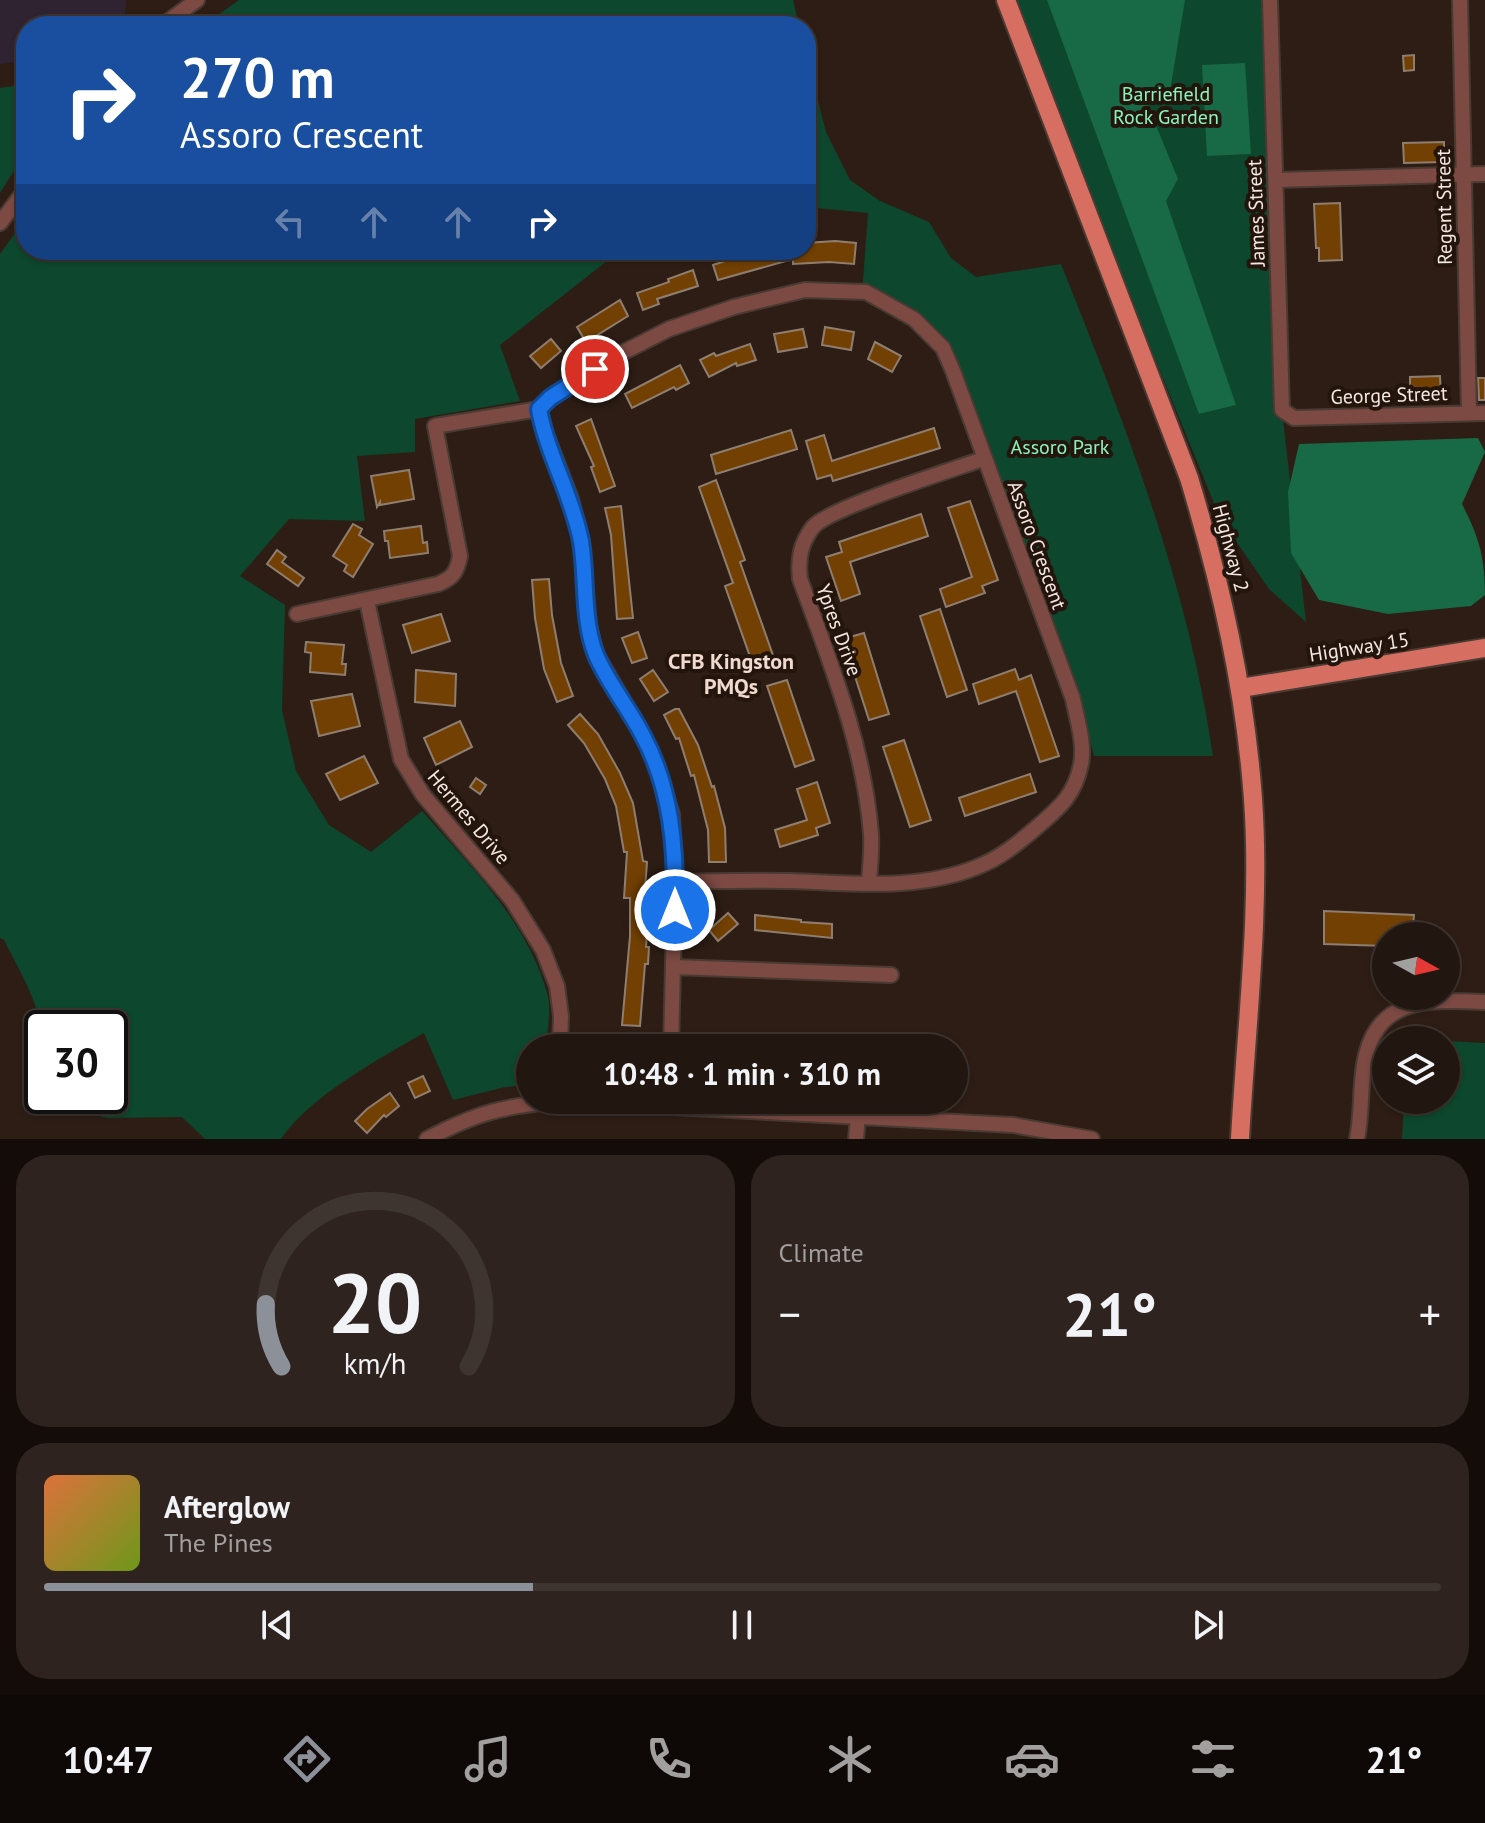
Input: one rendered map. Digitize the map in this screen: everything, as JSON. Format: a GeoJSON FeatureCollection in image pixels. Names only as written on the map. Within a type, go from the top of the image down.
{"type":"FeatureCollection","features":[{"type":"Feature","properties":{"kind":"main road","name":"Highway 2"},"geometry":{"type":"LineString","coordinates":[[1006,0],[1189,478],[1221,591],[1241,688],[1253,802],[1254,894],[1240,1139]]}},
{"type":"Feature","properties":{"kind":"main road","name":"Highway 15"},"geometry":{"type":"LineString","coordinates":[[1241,688],[1485,648]]}},
{"type":"Feature","properties":{"kind":"street"},"geometry":{"type":"LineString","coordinates":[[175,16],[197,0]]}},
{"type":"Feature","properties":{"kind":"street","name":"James Street"},"geometry":{"type":"LineString","coordinates":[[1270,0],[1280,401],[1282,410],[1294,418]]}},
{"type":"Feature","properties":{"kind":"street","name":"Regent Street"},"geometry":{"type":"LineString","coordinates":[[1460,0],[1469,413]]}},
{"type":"Feature","properties":{"kind":"street"},"geometry":{"type":"LineString","coordinates":[[1276,180],[1485,174]]}},
{"type":"Feature","properties":{"kind":"street"},"geometry":{"type":"LineString","coordinates":[[0,223],[16,202]]}},
{"type":"Feature","properties":{"kind":"street","name":"Assoro Crescent"},"geometry":{"type":"LineString","coordinates":[[367,601],[438,584],[451,579],[458,569],[460,556],[435,426],[539,409],[550,398],[618,355],[669,329],[734,307],[805,290],[866,292],[914,319],[943,348],[1073,699],[1082,762],[1066,802],[1006,853],[976,868],[939,879],[896,884],[675,882]]}},
{"type":"Feature","properties":{"kind":"street"},"geometry":{"type":"LineString","coordinates":[[539,409],[571,499],[581,543],[589,626],[596,654],[643,735],[657,766],[672,815],[675,882],[671,1034]]}},
{"type":"Feature","properties":{"kind":"street","name":"George Street"},"geometry":{"type":"LineString","coordinates":[[1294,418],[1485,413]]}},
{"type":"Feature","properties":{"kind":"street","name":"Ypres Drive"},"geometry":{"type":"LineString","coordinates":[[869,883],[871,837],[866,794],[848,713],[800,579],[798,560],[802,545],[815,524],[844,508],[983,459]]}},
{"type":"Feature","properties":{"kind":"street"},"geometry":{"type":"LineString","coordinates":[[297,614],[367,601]]}},
{"type":"Feature","properties":{"kind":"street","name":"Hermes Drive"},"geometry":{"type":"LineString","coordinates":[[367,601],[401,759],[423,795],[512,900],[543,950],[557,986],[560,1034]]}},
{"type":"Feature","properties":{"kind":"street"},"geometry":{"type":"LineString","coordinates":[[673,967],[891,975]]}},
{"type":"Feature","properties":{"kind":"street"},"geometry":{"type":"LineString","coordinates":[[1357,1139],[1364,1062],[1371,1040],[1383,1022],[1414,1003],[1433,1000],[1485,1002]]}},
{"type":"Feature","properties":{"kind":"street"},"geometry":{"type":"LineString","coordinates":[[427,1139],[465,1118],[516,1105]]}},
{"type":"Feature","properties":{"kind":"street"},"geometry":{"type":"LineString","coordinates":[[842,1114],[1013,1125],[1092,1139]]}},
{"type":"Feature","properties":{"kind":"street"},"geometry":{"type":"LineString","coordinates":[[856,1139],[858,1115]]}},
{"type":"Feature","properties":{"kind":"shaded area"},"geometry":{"type":"Polygon","coordinates":[[[0,0],[126,0],[125,16],[16,16],[16,62],[0,64],[0,0]]]}},
{"type":"Feature","properties":{"kind":"green space"},"geometry":{"type":"Polygon","coordinates":[[[239,0],[793,0],[797,16],[216,16],[239,0]]]}},
{"type":"Feature","properties":{"kind":"green space","name":"Barriefield Rock Garden"},"geometry":{"type":"Polygon","coordinates":[[[1009,0],[1270,0],[1282,410],[1306,622],[1269,589],[1220,518],[1009,0]]]}},
{"type":"Feature","properties":{"kind":"green space"},"geometry":{"type":"Polygon","coordinates":[[[1047,0],[1185,0],[1170,91],[1146,101],[1178,179],[1166,201],[1236,405],[1199,414],[1047,0]]]}},
{"type":"Feature","properties":{"kind":"green space"},"geometry":{"type":"Polygon","coordinates":[[[1245,63],[1251,154],[1207,156],[1202,65],[1245,63]]]}},
{"type":"Feature","properties":{"kind":"green space"},"geometry":{"type":"Polygon","coordinates":[[[16,86],[16,168],[0,193],[0,88],[16,86]]]}},
{"type":"Feature","properties":{"kind":"green space","name":"Assoro Park"},"geometry":{"type":"Polygon","coordinates":[[[816,93],[826,132],[850,180],[880,201],[929,222],[951,258],[976,277],[1061,264],[1131,445],[1171,567],[1202,692],[1213,756],[1094,756],[1079,697],[956,356],[925,327],[862,294],[868,213],[816,208],[816,93]]]}},
{"type":"Feature","properties":{"kind":"green space"},"geometry":{"type":"Polygon","coordinates":[[[16,232],[16,260],[608,260],[500,345],[520,401],[415,419],[415,452],[357,456],[365,521],[289,519],[240,576],[285,605],[282,710],[296,771],[329,825],[371,852],[422,811],[495,895],[526,942],[547,993],[549,1020],[548,1034],[516,1034],[516,1086],[453,1100],[424,1033],[367,1066],[327,1094],[293,1123],[281,1139],[205,1139],[182,1117],[107,1118],[92,1114],[128,1114],[128,1010],[36,1010],[21,973],[4,940],[0,938],[0,254],[16,232]]]}},
{"type":"Feature","properties":{"kind":"green space"},"geometry":{"type":"Polygon","coordinates":[[[1478,438],[1485,452],[1462,504],[1480,548],[1485,595],[1471,606],[1388,614],[1319,600],[1291,553],[1288,492],[1299,444],[1478,438]]]}},
{"type":"Feature","properties":{"kind":"green space"},"geometry":{"type":"Polygon","coordinates":[[[1460,1042],[1485,1043],[1485,1139],[1402,1139],[1403,1114],[1460,1114],[1460,1042]]]}},
{"type":"Feature","properties":{"kind":"building"},"geometry":{"type":"Polygon","coordinates":[[[1414,55],[1414,70],[1404,71],[1403,56],[1414,55]]]}},
{"type":"Feature","properties":{"kind":"building"},"geometry":{"type":"Polygon","coordinates":[[[1444,142],[1444,162],[1404,163],[1403,143],[1444,142]]]}},
{"type":"Feature","properties":{"kind":"building"},"geometry":{"type":"Polygon","coordinates":[[[1340,203],[1342,260],[1319,261],[1314,204],[1340,203]]]}},
{"type":"Feature","properties":{"kind":"building"},"geometry":{"type":"Polygon","coordinates":[[[816,242],[856,243],[854,264],[793,264],[793,260],[816,260],[816,242]]]}},
{"type":"Feature","properties":{"kind":"building"},"geometry":{"type":"Polygon","coordinates":[[[728,260],[789,260],[718,280],[713,265],[728,260]]]}},
{"type":"Feature","properties":{"kind":"building"},"geometry":{"type":"Polygon","coordinates":[[[693,270],[698,286],[657,299],[659,304],[643,310],[637,293],[693,270]]]}},
{"type":"Feature","properties":{"kind":"building"},"geometry":{"type":"Polygon","coordinates":[[[620,300],[628,316],[586,342],[577,327],[620,300]]]}},
{"type":"Feature","properties":{"kind":"building"},"geometry":{"type":"Polygon","coordinates":[[[825,327],[854,332],[851,350],[822,345],[825,327]]]}},
{"type":"Feature","properties":{"kind":"building"},"geometry":{"type":"Polygon","coordinates":[[[803,329],[807,347],[778,352],[774,334],[803,329]]]}},
{"type":"Feature","properties":{"kind":"building"},"geometry":{"type":"Polygon","coordinates":[[[551,339],[561,351],[541,368],[530,356],[551,339]]]}},
{"type":"Feature","properties":{"kind":"building"},"geometry":{"type":"Polygon","coordinates":[[[875,342],[901,356],[892,372],[868,359],[875,342]]]}},
{"type":"Feature","properties":{"kind":"building"},"geometry":{"type":"Polygon","coordinates":[[[750,344],[756,360],[737,366],[736,363],[709,377],[700,360],[714,353],[716,356],[750,344]]]}},
{"type":"Feature","properties":{"kind":"building"},"geometry":{"type":"Polygon","coordinates":[[[680,365],[689,383],[632,408],[625,394],[680,365]]]}},
{"type":"Feature","properties":{"kind":"building"},"geometry":{"type":"Polygon","coordinates":[[[1440,376],[1441,397],[1422,398],[1422,394],[1410,394],[1410,377],[1440,376]]]}},
{"type":"Feature","properties":{"kind":"building"},"geometry":{"type":"Polygon","coordinates":[[[1478,378],[1485,378],[1485,400],[1479,400],[1478,378]]]}},
{"type":"Feature","properties":{"kind":"building"},"geometry":{"type":"Polygon","coordinates":[[[591,419],[615,486],[600,492],[591,467],[594,466],[576,426],[591,419]]]}},
{"type":"Feature","properties":{"kind":"building"},"geometry":{"type":"Polygon","coordinates":[[[934,428],[940,448],[833,481],[831,475],[817,479],[806,441],[824,435],[832,461],[934,428]]]}},
{"type":"Feature","properties":{"kind":"building"},"geometry":{"type":"Polygon","coordinates":[[[791,430],[797,449],[716,474],[711,455],[791,430]]]}},
{"type":"Feature","properties":{"kind":"building"},"geometry":{"type":"Polygon","coordinates":[[[409,470],[414,499],[380,505],[380,502],[377,507],[371,476],[409,470]]]}},
{"type":"Feature","properties":{"kind":"building"},"geometry":{"type":"Polygon","coordinates":[[[716,480],[745,560],[740,562],[774,658],[753,665],[725,586],[733,583],[699,487],[716,480]]]}},
{"type":"Feature","properties":{"kind":"building"},"geometry":{"type":"Polygon","coordinates":[[[970,501],[998,580],[982,586],[985,593],[946,607],[940,589],[972,577],[948,508],[970,501]]]}},
{"type":"Feature","properties":{"kind":"building"},"geometry":{"type":"Polygon","coordinates":[[[621,506],[633,618],[617,619],[611,535],[605,508],[621,506]]]}},
{"type":"Feature","properties":{"kind":"building"},"geometry":{"type":"Polygon","coordinates":[[[921,514],[928,536],[850,562],[860,594],[841,601],[826,557],[842,552],[839,542],[921,514]]]}},
{"type":"Feature","properties":{"kind":"building"},"geometry":{"type":"Polygon","coordinates":[[[353,524],[362,529],[359,535],[373,544],[353,577],[344,571],[347,565],[333,556],[353,524]]]}},
{"type":"Feature","properties":{"kind":"building"},"geometry":{"type":"Polygon","coordinates":[[[421,526],[428,553],[390,558],[384,531],[421,526]]]}},
{"type":"Feature","properties":{"kind":"building"},"geometry":{"type":"Polygon","coordinates":[[[277,550],[286,557],[282,562],[304,578],[298,586],[267,564],[277,550]]]}},
{"type":"Feature","properties":{"kind":"building"},"geometry":{"type":"Polygon","coordinates":[[[549,579],[561,663],[573,696],[557,702],[544,669],[532,580],[549,579]]]}},
{"type":"Feature","properties":{"kind":"building"},"geometry":{"type":"Polygon","coordinates":[[[940,609],[967,690],[947,697],[920,616],[940,609]]]}},
{"type":"Feature","properties":{"kind":"building"},"geometry":{"type":"Polygon","coordinates":[[[441,614],[450,641],[412,653],[403,625],[441,614]]]}},
{"type":"Feature","properties":{"kind":"building"},"geometry":{"type":"Polygon","coordinates":[[[638,632],[647,658],[632,663],[622,638],[638,632]]]}},
{"type":"Feature","properties":{"kind":"building"},"geometry":{"type":"Polygon","coordinates":[[[864,633],[889,714],[869,720],[843,639],[864,633]]]}},
{"type":"Feature","properties":{"kind":"building"},"geometry":{"type":"Polygon","coordinates":[[[306,642],[344,645],[342,664],[346,664],[345,675],[310,672],[311,653],[305,652],[306,642]]]}},
{"type":"Feature","properties":{"kind":"building"},"geometry":{"type":"Polygon","coordinates":[[[1015,669],[1019,680],[1031,675],[1059,756],[1040,762],[1016,691],[979,704],[973,684],[1015,669]]]}},
{"type":"Feature","properties":{"kind":"building"},"geometry":{"type":"Polygon","coordinates":[[[416,670],[456,674],[455,706],[415,702],[416,670]]]}},
{"type":"Feature","properties":{"kind":"building"},"geometry":{"type":"Polygon","coordinates":[[[653,670],[668,692],[654,701],[640,679],[653,670]]]}},
{"type":"Feature","properties":{"kind":"building"},"geometry":{"type":"Polygon","coordinates":[[[787,680],[814,760],[795,767],[767,686],[787,680]]]}},
{"type":"Feature","properties":{"kind":"building"},"geometry":{"type":"Polygon","coordinates":[[[352,694],[360,726],[319,736],[311,701],[352,694]]]}},
{"type":"Feature","properties":{"kind":"building"},"geometry":{"type":"Polygon","coordinates":[[[679,709],[698,745],[714,786],[725,828],[726,862],[709,862],[708,830],[694,775],[691,776],[679,738],[676,739],[664,715],[679,709]]]}},
{"type":"Feature","properties":{"kind":"building"},"geometry":{"type":"Polygon","coordinates":[[[580,714],[598,734],[620,773],[633,803],[643,861],[647,862],[644,904],[649,904],[646,947],[649,947],[640,1026],[622,1025],[630,936],[630,898],[624,898],[627,852],[624,852],[616,806],[605,779],[584,743],[568,725],[580,714]]]}},
{"type":"Feature","properties":{"kind":"building"},"geometry":{"type":"Polygon","coordinates":[[[460,721],[472,747],[436,765],[424,738],[460,721]]]}},
{"type":"Feature","properties":{"kind":"building"},"geometry":{"type":"Polygon","coordinates":[[[904,740],[931,820],[910,827],[883,747],[904,740]]]}},
{"type":"Feature","properties":{"kind":"building"},"geometry":{"type":"Polygon","coordinates":[[[364,756],[378,783],[340,800],[326,774],[364,756]]]}},
{"type":"Feature","properties":{"kind":"building"},"geometry":{"type":"Polygon","coordinates":[[[1030,774],[1036,792],[965,816],[959,798],[1030,774]]]}},
{"type":"Feature","properties":{"kind":"building"},"geometry":{"type":"Polygon","coordinates":[[[476,778],[486,785],[480,794],[470,787],[476,778]]]}},
{"type":"Feature","properties":{"kind":"building"},"geometry":{"type":"Polygon","coordinates":[[[817,782],[830,823],[816,828],[818,835],[780,847],[775,830],[807,820],[797,789],[817,782]]]}},
{"type":"Feature","properties":{"kind":"building"},"geometry":{"type":"Polygon","coordinates":[[[1324,911],[1414,915],[1413,922],[1372,922],[1372,946],[1324,944],[1324,911]]]}},
{"type":"Feature","properties":{"kind":"building"},"geometry":{"type":"Polygon","coordinates":[[[728,913],[738,924],[718,941],[709,930],[728,913]]]}},
{"type":"Feature","properties":{"kind":"building"},"geometry":{"type":"Polygon","coordinates":[[[755,915],[832,924],[832,938],[755,930],[755,915]]]}},
{"type":"Feature","properties":{"kind":"building"},"geometry":{"type":"Polygon","coordinates":[[[423,1076],[430,1091],[415,1098],[408,1083],[423,1076]]]}},
{"type":"Feature","properties":{"kind":"building"},"geometry":{"type":"Polygon","coordinates":[[[390,1093],[399,1106],[386,1117],[384,1115],[367,1133],[355,1121],[390,1093]]]}},
{"type":"Feature","properties":{"kind":"district","name":"CFB Kingston PMQs"},"geometry":{"type":"Point","coordinates":[731,674]}},
{"type":"Feature","properties":{"kind":"route"},"geometry":{"type":"LineString","coordinates":[[595,369],[550,398],[539,409],[571,499],[581,543],[589,626],[596,654],[643,735],[657,766],[672,815],[675,910]]}}]}
